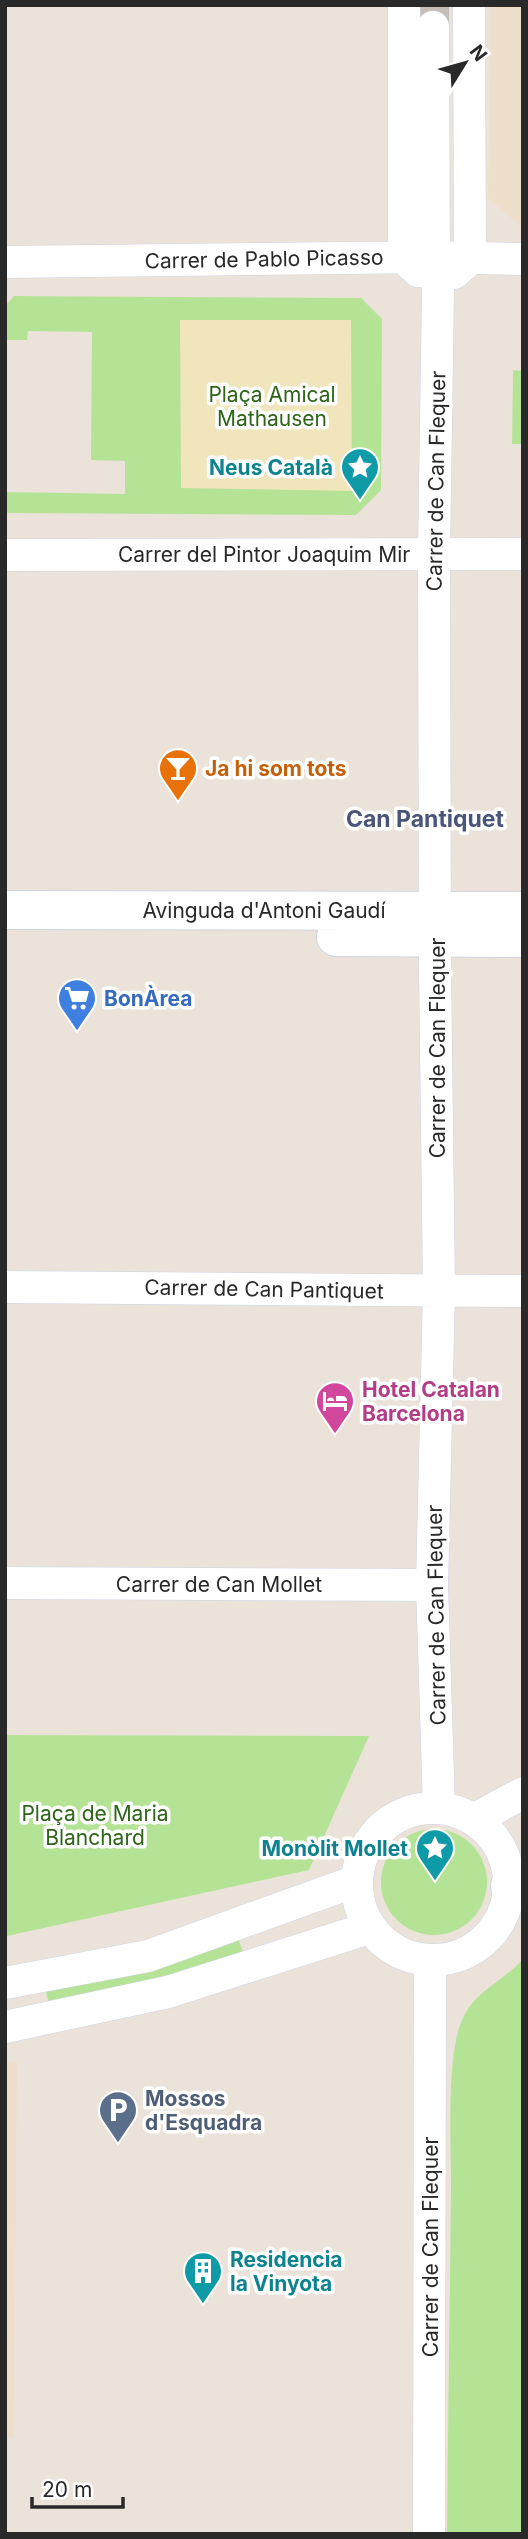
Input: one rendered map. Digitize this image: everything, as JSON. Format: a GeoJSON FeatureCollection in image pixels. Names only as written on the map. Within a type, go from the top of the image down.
{"type":"FeatureCollection","features":[{"type":"Feature","properties":{"kind":"street","name":"Carrer de Can Flequer"},"geometry":{"type":"LineString","coordinates":[[404,5],[419,257],[438,289],[434,554],[439,1291],[432,1585],[439,1807]]}},
{"type":"Feature","properties":{"kind":"street"},"geometry":{"type":"LineString","coordinates":[[438,289],[470,259],[469,5]]}},
{"type":"Feature","properties":{"kind":"street","name":"Carrer de Can Flequer"},"geometry":{"type":"LineString","coordinates":[[419,257],[433,27]]}},
{"type":"Feature","properties":{"kind":"street","name":"Carrer de Pablo Picasso"},"geometry":{"type":"LineString","coordinates":[[5,262],[419,257],[523,259]]}},
{"type":"Feature","properties":{"kind":"street","name":"Carrer del Pintor Joaquim Mir"},"geometry":{"type":"LineString","coordinates":[[5,555],[523,554]]}},
{"type":"Feature","properties":{"kind":"street","name":"Avinguda d'Antoni Gaudí"},"geometry":{"type":"LineString","coordinates":[[5,910],[436,924],[523,938]]}},
{"type":"Feature","properties":{"kind":"street","name":"Avinguda d'Antoni Gaudí"},"geometry":{"type":"LineString","coordinates":[[5,935],[436,924],[523,911]]}},
{"type":"Feature","properties":{"kind":"street","name":"Carrer de Can Pantiquet"},"geometry":{"type":"LineString","coordinates":[[5,1287],[523,1291]]}},
{"type":"Feature","properties":{"kind":"street","name":"Carrer de Can Mollet"},"geometry":{"type":"LineString","coordinates":[[5,1583],[432,1585]]}},
{"type":"Feature","properties":{"kind":"street"},"geometry":{"type":"LineString","coordinates":[[475,1819],[523,1793]]}},
{"type":"Feature","properties":{"kind":"street"},"geometry":{"type":"LineString","coordinates":[[439,1807],[458,1811],[475,1819],[495,1838],[516,1886],[492,1934],[475,1949],[453,1958],[430,1961],[407,1956],[386,1945],[369,1927],[359,1905],[356,1881],[363,1851],[382,1826],[408,1810],[439,1807]]}},
{"type":"Feature","properties":{"kind":"street"},"geometry":{"type":"LineString","coordinates":[[5,1983],[148,1956],[356,1881]]}},
{"type":"Feature","properties":{"kind":"street"},"geometry":{"type":"LineString","coordinates":[[5,2027],[168,1992],[369,1927]]}},
{"type":"Feature","properties":{"kind":"street","name":"Carrer de Can Flequer"},"geometry":{"type":"LineString","coordinates":[[429,2534],[430,1961]]}},
{"type":"Feature","properties":{"kind":"shaded area"},"geometry":{"type":"Polygon","coordinates":[[[491,5],[523,5],[523,228],[488,198],[491,5]]]}},
{"type":"Feature","properties":{"kind":"shaded area"},"geometry":{"type":"Polygon","coordinates":[[[17,2061],[14,2437],[5,2438],[5,2063],[17,2061]]]}},
{"type":"Feature","properties":{"kind":"green space","name":"Plaça Amical Mathausen"},"geometry":{"type":"Polygon","coordinates":[[[14,296],[361,298],[382,319],[381,490],[356,515],[8,513],[5,510],[5,492],[125,494],[125,461],[91,460],[92,332],[28,331],[27,340],[5,340],[5,306],[14,296]]]}},
{"type":"Feature","properties":{"kind":"green space"},"geometry":{"type":"Polygon","coordinates":[[[513,370],[523,371],[523,444],[512,444],[513,370]]]}},
{"type":"Feature","properties":{"kind":"green space","name":"Plaça de Maria Blanchard"},"geometry":{"type":"Polygon","coordinates":[[[5,1735],[369,1736],[309,1870],[7,1936],[5,1735]]]}},
{"type":"Feature","properties":{"kind":"green space"},"geometry":{"type":"Polygon","coordinates":[[[434,1829],[454,1833],[472,1844],[483,1862],[487,1882],[483,1902],[472,1920],[454,1931],[434,1935],[414,1931],[396,1920],[385,1902],[381,1882],[385,1862],[396,1844],[414,1833],[434,1829]]]}},
{"type":"Feature","properties":{"kind":"green space"},"geometry":{"type":"Polygon","coordinates":[[[237,1935],[244,1955],[161,1983],[50,2007],[44,1985],[237,1935]]]}},
{"type":"Feature","properties":{"kind":"green space"},"geometry":{"type":"Polygon","coordinates":[[[523,1959],[523,2534],[447,2534],[451,2097],[454,2052],[463,2018],[469,2008],[523,1959]]]}},
{"type":"Feature","properties":{"kind":"sand"},"geometry":{"type":"Polygon","coordinates":[[[180,320],[351,320],[352,491],[181,488],[180,320]]]}},
{"type":"Feature","properties":{"kind":"tunnel"},"geometry":{"type":"LineString","coordinates":[[433,5],[433,27]]}},
{"type":"Feature","properties":{"kind":"place","name":"Neus Català"},"geometry":{"type":"Point","coordinates":[360,501]}},
{"type":"Feature","properties":{"kind":"place","name":"Ja hi som tots"},"geometry":{"type":"Point","coordinates":[178,802]}},
{"type":"Feature","properties":{"kind":"place","name":"BonÀrea"},"geometry":{"type":"Point","coordinates":[77,1032]}},
{"type":"Feature","properties":{"kind":"place","name":"Hotel Catalan Barcelona"},"geometry":{"type":"Point","coordinates":[335,1435]}},
{"type":"Feature","properties":{"kind":"place","name":"Monòlit Mollet"},"geometry":{"type":"Point","coordinates":[435,1882]}},
{"type":"Feature","properties":{"kind":"place","name":"Mossos d'Esquadra"},"geometry":{"type":"Point","coordinates":[118,2144]}},
{"type":"Feature","properties":{"kind":"place","name":"Residencia la Vinyota"},"geometry":{"type":"Point","coordinates":[203,2305]}},
{"type":"Feature","properties":{"kind":"district","name":"Can Pantiquet"},"geometry":{"type":"Point","coordinates":[425,819]}}]}
